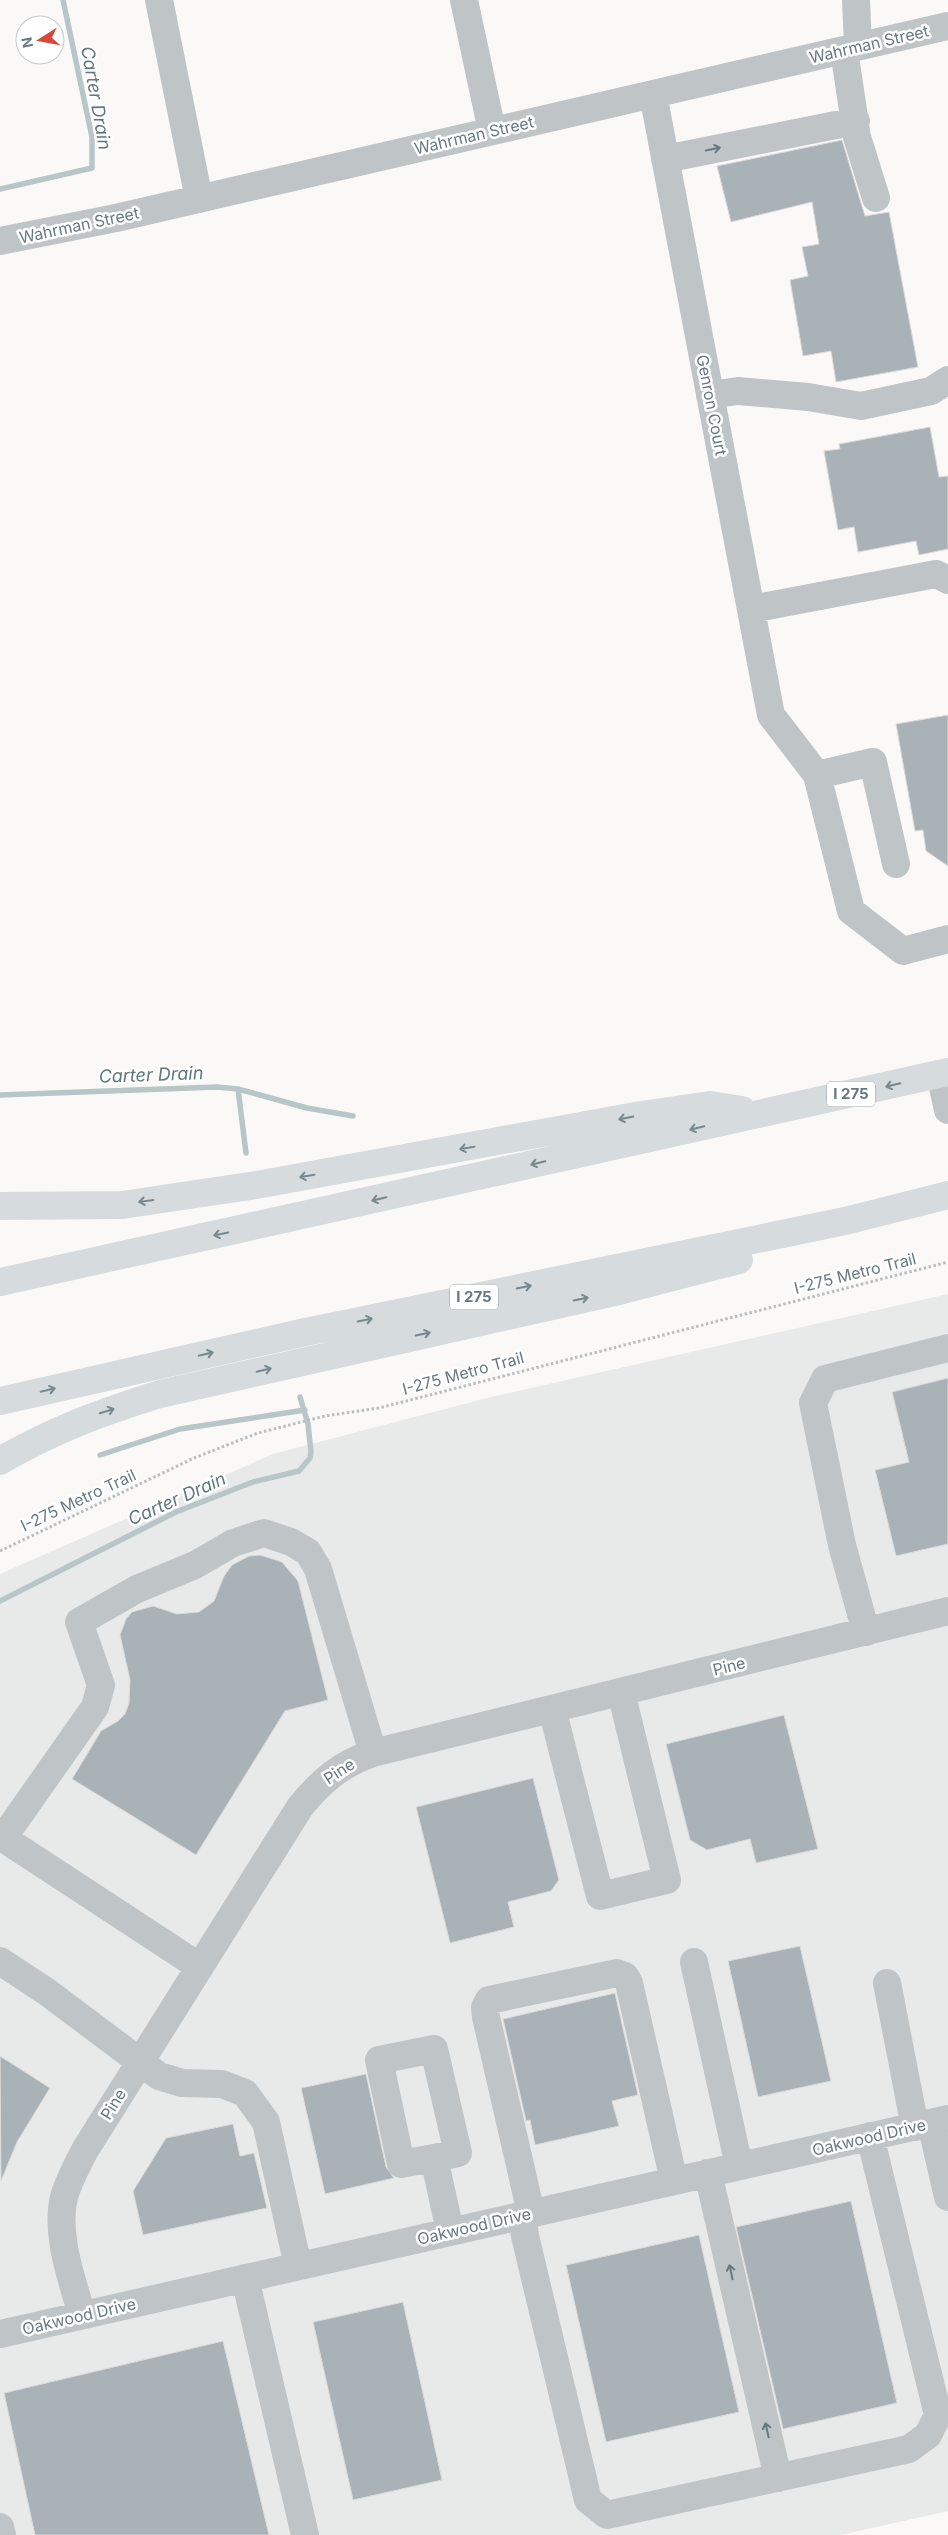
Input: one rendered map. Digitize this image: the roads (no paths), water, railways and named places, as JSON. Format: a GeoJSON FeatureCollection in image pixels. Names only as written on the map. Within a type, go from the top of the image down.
{"type":"FeatureCollection","features":[{"type":"Feature","properties":{"kind":"highway","name":"I 275"},"geometry":{"type":"LineString","coordinates":[[0,1282],[944,1073]]}},
{"type":"Feature","properties":{"kind":"highway"},"geometry":{"type":"LineString","coordinates":[[0,1206],[122,1205],[256,1185],[641,1115],[710,1105],[761,1113]]}},
{"type":"Feature","properties":{"kind":"highway","name":"I 275"},"geometry":{"type":"LineString","coordinates":[[0,1401],[301,1333],[845,1220],[948,1195]]}},
{"type":"Feature","properties":{"kind":"highway"},"geometry":{"type":"LineString","coordinates":[[0,1462],[50,1434],[95,1414],[160,1394],[619,1291],[720,1265],[845,1220]]}},
{"type":"Feature","properties":{"kind":"street"},"geometry":{"type":"LineString","coordinates":[[159,0],[199,199]]}},
{"type":"Feature","properties":{"kind":"street"},"geometry":{"type":"LineString","coordinates":[[464,0],[492,131]]}},
{"type":"Feature","properties":{"kind":"street"},"geometry":{"type":"LineString","coordinates":[[856,0],[851,48],[857,137],[876,198]]}},
{"type":"Feature","properties":{"kind":"street","name":"Wahrman Street"},"geometry":{"type":"LineString","coordinates":[[0,241],[199,199],[948,26]]}},
{"type":"Feature","properties":{"kind":"street","name":"Genron Court"},"geometry":{"type":"LineString","coordinates":[[653,94],[771,715],[818,775]]}},
{"type":"Feature","properties":{"kind":"street"},"geometry":{"type":"LineString","coordinates":[[665,159],[856,120]]}},
{"type":"Feature","properties":{"kind":"street"},"geometry":{"type":"LineString","coordinates":[[710,394],[738,391],[808,397],[861,406],[931,391],[948,380]]}},
{"type":"Feature","properties":{"kind":"street"},"geometry":{"type":"LineString","coordinates":[[751,609],[936,574],[948,580]]}},
{"type":"Feature","properties":{"kind":"street"},"geometry":{"type":"LineString","coordinates":[[896,864],[873,762],[818,775],[851,911],[903,951],[948,939]]}},
{"type":"Feature","properties":{"kind":"street"},"geometry":{"type":"LineString","coordinates":[[944,1073],[948,1110]]}},
{"type":"Feature","properties":{"kind":"street"},"geometry":{"type":"LineString","coordinates":[[866,1632],[842,1545],[813,1403],[825,1379],[948,1348]]}},
{"type":"Feature","properties":{"kind":"street"},"geometry":{"type":"LineString","coordinates":[[200,1967],[2,1840],[95,1707],[101,1685],[79,1622],[137,1589],[195,1565],[233,1542],[264,1533],[291,1542],[308,1552],[318,1569],[373,1753]]}},
{"type":"Feature","properties":{"kind":"street","name":"Pine"},"geometry":{"type":"LineString","coordinates":[[82,2315],[62,2228],[64,2197],[71,2177],[85,2150],[300,1807],[316,1787],[330,1774],[345,1765],[373,1753],[948,1611]]}},
{"type":"Feature","properties":{"kind":"street"},"geometry":{"type":"LineString","coordinates":[[552,1709],[600,1896],[666,1880],[621,1692]]}},
{"type":"Feature","properties":{"kind":"street"},"geometry":{"type":"LineString","coordinates":[[0,1961],[48,1992],[141,2060],[159,2076],[182,2083],[222,2084],[245,2093],[266,2122],[298,2266]]}},
{"type":"Feature","properties":{"kind":"street"},"geometry":{"type":"LineString","coordinates":[[694,1962],[739,2166]]}},
{"type":"Feature","properties":{"kind":"street"},"geometry":{"type":"LineString","coordinates":[[674,2181],[630,1983],[626,1976],[617,1973],[489,2000],[485,2007],[486,2017],[527,2214],[525,2236],[588,2500],[608,2515],[909,2449],[928,2435],[938,2415],[870,2136]]}},
{"type":"Feature","properties":{"kind":"street"},"geometry":{"type":"LineString","coordinates":[[887,1982],[931,2123],[948,2197]]}},
{"type":"Feature","properties":{"kind":"street","name":"Oakwood Drive"},"geometry":{"type":"LineString","coordinates":[[0,2334],[931,2123]]}},
{"type":"Feature","properties":{"kind":"street"},"geometry":{"type":"LineString","coordinates":[[434,2158],[450,2231]]}},
{"type":"Feature","properties":{"kind":"street"},"geometry":{"type":"LineString","coordinates":[[708,2173],[778,2478]]}},
{"type":"Feature","properties":{"kind":"street"},"geometry":{"type":"LineString","coordinates":[[245,2278],[305,2535]]}},
{"type":"Feature","properties":{"kind":"street"},"geometry":{"type":"LineString","coordinates":[[0,2526],[2,2535]]}},
{"type":"Feature","properties":{"kind":"waterway","name":"Carter Drain"},"geometry":{"type":"LineString","coordinates":[[0,189],[92,168],[92,137],[63,0]]}},
{"type":"Feature","properties":{"kind":"waterway","name":"Carter Drain"},"geometry":{"type":"LineString","coordinates":[[0,1095],[217,1087],[238,1089],[307,1108],[353,1116]]}},
{"type":"Feature","properties":{"kind":"waterway","name":"Carter Drain"},"geometry":{"type":"LineString","coordinates":[[238,1089],[246,1153]]}},
{"type":"Feature","properties":{"kind":"waterway","name":"Carter Drain"},"geometry":{"type":"LineString","coordinates":[[0,1601],[176,1512],[253,1482],[299,1471],[310,1458],[311,1452],[308,1424],[300,1397]]}},
{"type":"Feature","properties":{"kind":"waterway"},"geometry":{"type":"LineString","coordinates":[[100,1455],[180,1429],[305,1410]]}}]}
